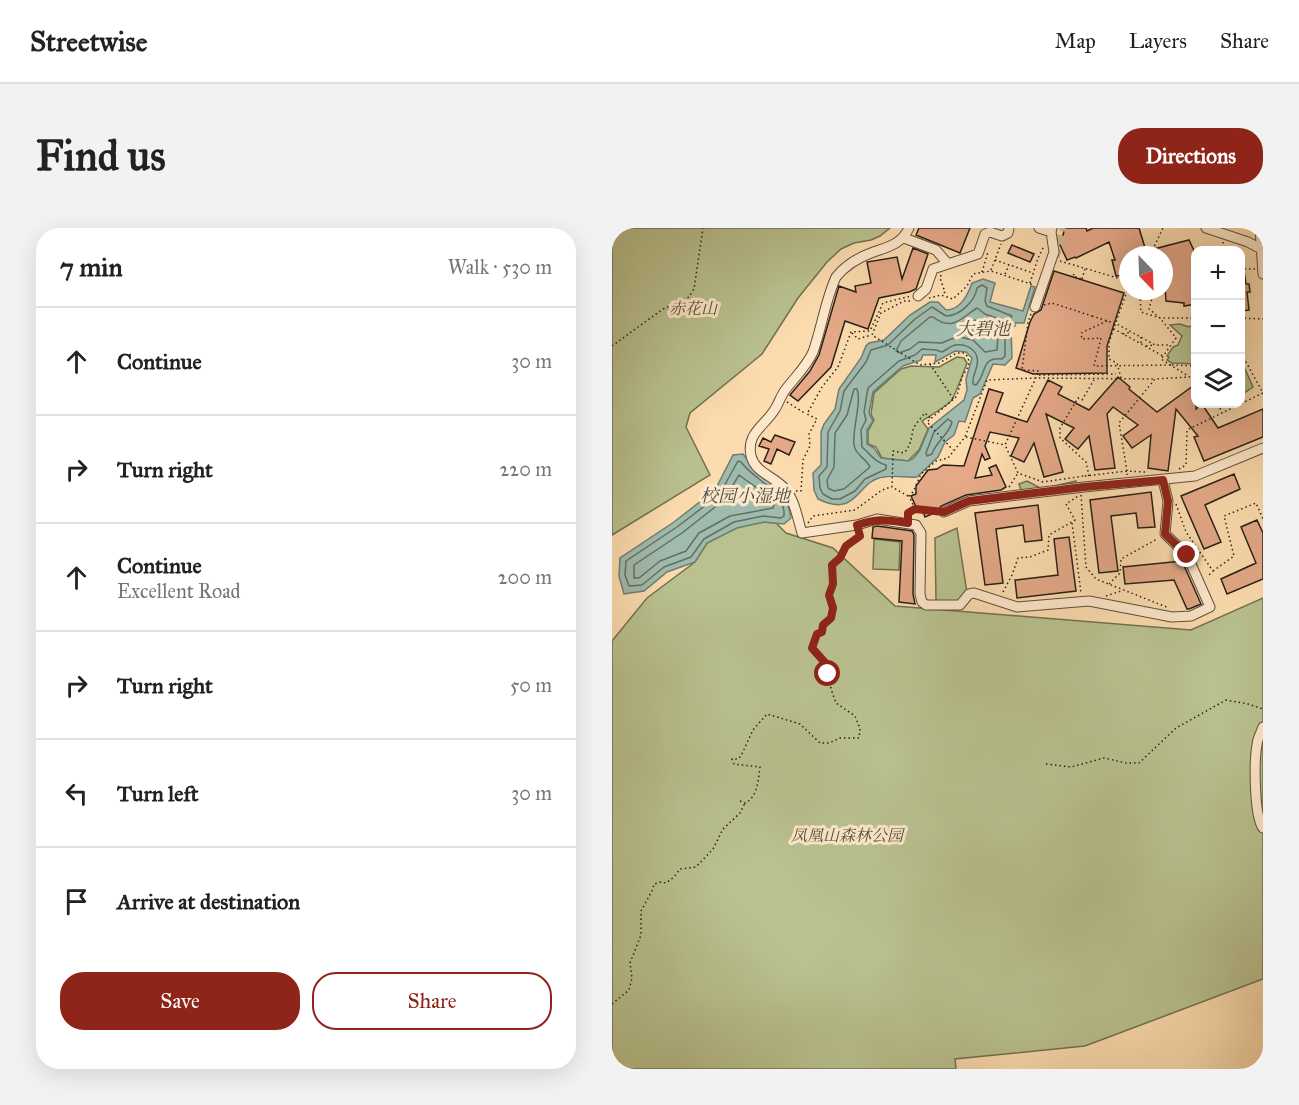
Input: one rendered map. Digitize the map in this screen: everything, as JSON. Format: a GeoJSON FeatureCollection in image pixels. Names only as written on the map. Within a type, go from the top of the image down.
{"type":"FeatureCollection","features":[{"type":"Feature","properties":{"kind":"street"},"geometry":{"type":"LineString","coordinates":[[909,228],[904,238],[892,246],[855,260],[843,268],[836,277],[812,354],[773,412],[757,428],[752,438],[750,446],[756,466],[762,473],[788,491],[802,533],[857,525],[877,519],[916,525],[921,533],[920,594],[922,602],[926,605],[960,605],[969,594],[974,593],[1017,607],[1089,601],[1172,616],[1191,616],[1210,607],[1187,555],[1165,534],[1168,501],[1163,480]]}},
{"type":"Feature","properties":{"kind":"street"},"geometry":{"type":"LineString","coordinates":[[917,299],[926,289],[933,269],[978,254],[985,234],[990,232],[1002,236],[1008,233],[1010,228]]}},
{"type":"Feature","properties":{"kind":"street"},"geometry":{"type":"LineString","coordinates":[[1035,307],[1054,252],[1052,230],[1039,228]]}},
{"type":"Feature","properties":{"kind":"street"},"geometry":{"type":"LineString","coordinates":[[1206,228],[1262,249]]}},
{"type":"Feature","properties":{"kind":"street"},"geometry":{"type":"LineString","coordinates":[[1260,228],[1263,274]]}},
{"type":"Feature","properties":{"kind":"street"},"geometry":{"type":"LineString","coordinates":[[904,238],[936,250],[948,264]]}},
{"type":"Feature","properties":{"kind":"street"},"geometry":{"type":"LineString","coordinates":[[944,512],[969,501],[1084,482],[1128,483],[1163,480],[1207,472],[1263,448]]}},
{"type":"Feature","properties":{"kind":"street"},"geometry":{"type":"LineString","coordinates":[[1263,727],[1257,742],[1255,761],[1258,811],[1263,828]]}},
{"type":"Feature","properties":{"kind":"path"},"geometry":{"type":"LineString","coordinates":[[612,346],[663,309],[689,297],[693,289],[703,228]]}},
{"type":"Feature","properties":{"kind":"path"},"geometry":{"type":"LineString","coordinates":[[1154,246],[1163,228]]}},
{"type":"Feature","properties":{"kind":"path"},"geometry":{"type":"LineString","coordinates":[[982,272],[990,245]]}},
{"type":"Feature","properties":{"kind":"path"},"geometry":{"type":"LineString","coordinates":[[991,271],[998,250]]}},
{"type":"Feature","properties":{"kind":"path"},"geometry":{"type":"LineString","coordinates":[[872,335],[881,313],[904,301],[941,295],[953,300],[967,286],[973,274],[991,271],[1030,283],[1038,258]]}},
{"type":"Feature","properties":{"kind":"path"},"geometry":{"type":"LineString","coordinates":[[1052,259],[1119,279]]}},
{"type":"Feature","properties":{"kind":"path"},"geometry":{"type":"LineString","coordinates":[[994,260],[1033,273]]}},
{"type":"Feature","properties":{"kind":"path"},"geometry":{"type":"LineString","coordinates":[[1004,275],[1009,265]]}},
{"type":"Feature","properties":{"kind":"path"},"geometry":{"type":"LineString","coordinates":[[1074,274],[1073,276],[1082,279],[1085,269]]}},
{"type":"Feature","properties":{"kind":"path"},"geometry":{"type":"LineString","coordinates":[[1245,269],[1262,269]]}},
{"type":"Feature","properties":{"kind":"path"},"geometry":{"type":"LineString","coordinates":[[940,278],[945,292],[941,295]]}},
{"type":"Feature","properties":{"kind":"path"},"geometry":{"type":"LineString","coordinates":[[851,332],[870,331],[883,303],[905,297],[917,299]]}},
{"type":"Feature","properties":{"kind":"path"},"geometry":{"type":"LineString","coordinates":[[1121,378],[1117,363],[1109,359],[1109,342],[1124,300]]}},
{"type":"Feature","properties":{"kind":"path"},"geometry":{"type":"LineString","coordinates":[[1140,300],[1141,312],[1160,318],[1191,318]]}},
{"type":"Feature","properties":{"kind":"path"},"geometry":{"type":"LineString","coordinates":[[1152,300],[1149,309],[1160,318],[1176,338],[1161,359],[1189,377]]}},
{"type":"Feature","properties":{"kind":"path"},"geometry":{"type":"LineString","coordinates":[[1052,303],[1114,323],[1155,345]]}},
{"type":"Feature","properties":{"kind":"path"},"geometry":{"type":"LineString","coordinates":[[1035,307],[1028,322],[1023,370],[1039,371],[1005,445],[1018,473],[1043,482],[1084,482],[1089,476],[1127,471],[1147,472]]}},
{"type":"Feature","properties":{"kind":"path"},"geometry":{"type":"LineString","coordinates":[[1245,318],[1263,319]]}},
{"type":"Feature","properties":{"kind":"path"},"geometry":{"type":"LineString","coordinates":[[1107,321],[1081,333],[1082,339],[1101,338],[1094,366],[1191,366]]}},
{"type":"Feature","properties":{"kind":"path"},"geometry":{"type":"LineString","coordinates":[[1114,323],[1114,329],[1163,356]]}},
{"type":"Feature","properties":{"kind":"path"},"geometry":{"type":"LineString","coordinates":[[807,414],[822,387],[838,368],[851,332]]}},
{"type":"Feature","properties":{"kind":"path"},"geometry":{"type":"LineString","coordinates":[[851,332],[858,339],[872,335]]}},
{"type":"Feature","properties":{"kind":"path"},"geometry":{"type":"LineString","coordinates":[[1123,334],[1131,332]]}},
{"type":"Feature","properties":{"kind":"path"},"geometry":{"type":"LineString","coordinates":[[872,335],[920,365],[939,363],[957,353],[967,356],[968,367],[954,401],[927,422],[952,450]]}},
{"type":"Feature","properties":{"kind":"path"},"geometry":{"type":"LineString","coordinates":[[1141,337],[1141,344]]}},
{"type":"Feature","properties":{"kind":"path"},"geometry":{"type":"LineString","coordinates":[[1146,346],[1170,345]]}},
{"type":"Feature","properties":{"kind":"path"},"geometry":{"type":"LineString","coordinates":[[1176,470],[1186,465],[1187,430],[1263,393],[1245,361]]}},
{"type":"Feature","properties":{"kind":"path"},"geometry":{"type":"LineString","coordinates":[[930,364],[954,401]]}},
{"type":"Feature","properties":{"kind":"path"},"geometry":{"type":"LineString","coordinates":[[1038,375],[1116,374]]}},
{"type":"Feature","properties":{"kind":"path"},"geometry":{"type":"LineString","coordinates":[[909,496],[921,474],[936,460],[948,458],[952,450],[965,437],[987,380],[1189,377]]}},
{"type":"Feature","properties":{"kind":"path"},"geometry":{"type":"LineString","coordinates":[[1089,476],[1086,462],[1060,438],[1060,428],[1078,398],[1082,400],[1095,378]]}},
{"type":"Feature","properties":{"kind":"path"},"geometry":{"type":"LineString","coordinates":[[1128,483],[1119,423],[1155,379]]}},
{"type":"Feature","properties":{"kind":"path"},"geometry":{"type":"LineString","coordinates":[[780,399],[817,419],[809,434],[810,446],[802,459],[801,491],[788,491]]}},
{"type":"Feature","properties":{"kind":"path"},"geometry":{"type":"LineString","coordinates":[[1220,408],[1222,413]]}},
{"type":"Feature","properties":{"kind":"path"},"geometry":{"type":"LineString","coordinates":[[892,487],[893,451],[904,453],[909,448],[913,429],[919,419],[925,413],[930,418]]}},
{"type":"Feature","properties":{"kind":"path"},"geometry":{"type":"LineString","coordinates":[[965,437],[1005,445]]}},
{"type":"Feature","properties":{"kind":"path"},"geometry":{"type":"LineString","coordinates":[[1009,486],[1018,473]]}},
{"type":"Feature","properties":{"kind":"path"},"geometry":{"type":"LineString","coordinates":[[802,533],[813,516],[855,510],[882,490],[892,487],[909,496],[915,509]]}},
{"type":"Feature","properties":{"kind":"path"},"geometry":{"type":"LineString","coordinates":[[1082,601],[1072,523],[1075,520],[1066,504],[1081,491],[1086,567],[1096,579],[1171,608],[1172,616]]}},
{"type":"Feature","properties":{"kind":"path"},"geometry":{"type":"LineString","coordinates":[[1175,499],[1186,532],[1213,571]]}},
{"type":"Feature","properties":{"kind":"path"},"geometry":{"type":"LineString","coordinates":[[1204,580],[1234,556],[1224,516],[1256,503],[1263,519]]}},
{"type":"Feature","properties":{"kind":"path"},"geometry":{"type":"LineString","coordinates":[[908,523],[908,513],[915,509],[944,512]]}},
{"type":"Feature","properties":{"kind":"path"},"geometry":{"type":"LineString","coordinates":[[998,601],[1018,558],[1030,557],[1048,550],[1049,535],[1072,523]]}},
{"type":"Feature","properties":{"kind":"path"},"geometry":{"type":"LineString","coordinates":[[612,1004],[628,991],[632,978],[631,957],[641,935],[642,911],[654,884],[661,882],[666,884],[680,869],[696,867],[713,849],[723,829],[740,813],[745,803],[753,796],[759,782],[760,767],[734,764],[732,759],[738,759],[741,756],[753,730],[767,714],[800,724],[820,743],[829,743],[840,738],[859,738],[860,729],[855,716],[836,703],[831,689],[828,666],[812,648],[817,634],[822,632],[823,625],[831,618],[833,608],[829,595],[833,584],[832,565],[840,558],[846,546],[860,536],[857,525]]}},
{"type":"Feature","properties":{"kind":"path"},"geometry":{"type":"LineString","coordinates":[[1109,585],[1120,573],[1121,560],[1165,534]]}},
{"type":"Feature","properties":{"kind":"path"},"geometry":{"type":"LineString","coordinates":[[1046,764],[1071,767],[1104,758],[1126,763],[1139,763],[1176,728],[1226,700],[1263,709]]}},
{"type":"Feature","properties":{"kind":"path"},"geometry":{"type":"LineString","coordinates":[[740,801],[745,803]]}},
{"type":"Feature","properties":{"kind":"green space","name":"赤花山"},"geometry":{"type":"Polygon","coordinates":[[[612,228],[890,228],[871,240],[854,243],[841,249],[827,262],[798,298],[762,354],[690,413],[686,427],[710,475],[612,535],[612,228]]]}},
{"type":"Feature","properties":{"kind":"green space"},"geometry":{"type":"Polygon","coordinates":[[[1180,324],[1191,326],[1191,364],[1172,363],[1167,360],[1169,357],[1167,356],[1173,347],[1178,345],[1182,336],[1170,325],[1180,324]]]}},
{"type":"Feature","properties":{"kind":"green space"},"geometry":{"type":"Polygon","coordinates":[[[957,357],[964,358],[967,363],[957,390],[950,402],[922,421],[928,429],[919,450],[908,461],[882,458],[876,447],[868,444],[868,431],[874,420],[871,414],[874,393],[901,369],[911,366],[939,367],[957,357]]]}},
{"type":"Feature","properties":{"kind":"green space"},"geometry":{"type":"Polygon","coordinates":[[[1245,369],[1253,387],[1245,392],[1245,369]]]}},
{"type":"Feature","properties":{"kind":"green space"},"geometry":{"type":"Polygon","coordinates":[[[1027,481],[1042,489],[1076,481],[1077,486],[1046,490],[1021,490],[1019,484],[1027,481]]]}},
{"type":"Feature","properties":{"kind":"green space","name":"凤凰山森林公园"},"geometry":{"type":"Polygon","coordinates":[[[764,522],[776,523],[786,533],[833,548],[895,606],[1191,630],[1263,598],[1263,979],[1085,1046],[955,1059],[956,1069],[612,1069],[612,641],[647,598],[695,562],[707,543],[737,527],[764,522]]]}},
{"type":"Feature","properties":{"kind":"green space"},"geometry":{"type":"Polygon","coordinates":[[[957,528],[967,593],[960,602],[936,601],[935,538],[957,528]]]}},
{"type":"Feature","properties":{"kind":"green space"},"geometry":{"type":"Polygon","coordinates":[[[874,539],[900,542],[899,570],[873,569],[874,539]]]}},
{"type":"Feature","properties":{"kind":"water","name":"大碧池"},"geometry":{"type":"Polygon","coordinates":[[[983,279],[995,283],[990,302],[1023,311],[1031,286],[1035,287],[1024,323],[1015,323],[1015,326],[1011,326],[1012,358],[1005,365],[993,364],[980,394],[973,398],[965,422],[959,421],[954,435],[945,442],[938,457],[917,477],[888,476],[875,480],[850,502],[842,504],[831,504],[818,499],[814,490],[813,473],[821,465],[821,432],[835,409],[839,389],[861,358],[866,346],[869,343],[884,340],[910,315],[930,302],[938,302],[946,310],[956,307],[966,296],[972,283],[983,279]],[[955,351],[935,362],[936,355],[923,355],[921,360],[903,366],[873,392],[869,413],[873,421],[867,430],[867,444],[874,448],[881,458],[908,461],[914,458],[929,428],[964,400],[967,390],[966,379],[972,358],[966,352],[955,351]]]}},
{"type":"Feature","properties":{"kind":"water","name":"校园小湿地"},"geometry":{"type":"Polygon","coordinates":[[[743,454],[784,496],[791,518],[784,524],[764,522],[737,528],[707,543],[695,562],[667,572],[644,591],[624,594],[619,576],[620,558],[674,522],[715,490],[733,455],[743,454]]]}},
{"type":"Feature","properties":{"kind":"building"},"geometry":{"type":"Polygon","coordinates":[[[919,228],[970,228],[960,253],[916,235],[919,228]]]}},
{"type":"Feature","properties":{"kind":"building"},"geometry":{"type":"Polygon","coordinates":[[[1065,228],[1086,228],[1087,231],[1093,228],[1139,228],[1144,246],[1119,246],[1119,276],[1116,276],[1112,260],[1115,260],[1109,242],[1067,260],[1060,245],[1065,228]]]}},
{"type":"Feature","properties":{"kind":"building"},"geometry":{"type":"Polygon","coordinates":[[[1189,240],[1192,246],[1191,305],[1184,306],[1184,303],[1166,301],[1173,300],[1173,246],[1166,246],[1189,240]]]}},
{"type":"Feature","properties":{"kind":"building"},"geometry":{"type":"Polygon","coordinates":[[[1012,245],[1034,254],[1030,262],[1008,253],[1012,245]]]}},
{"type":"Feature","properties":{"kind":"building"},"geometry":{"type":"Polygon","coordinates":[[[913,248],[928,254],[916,289],[879,298],[868,329],[845,321],[831,367],[798,401],[790,395],[810,371],[819,355],[839,286],[856,292],[855,286],[871,283],[867,262],[897,257],[902,279],[913,248]]]}},
{"type":"Feature","properties":{"kind":"building"},"geometry":{"type":"Polygon","coordinates":[[[1054,271],[1119,291],[1119,300],[1122,300],[1107,346],[1107,373],[1033,374],[1016,368],[1030,322],[1034,314],[1041,310],[1054,271]]]}},
{"type":"Feature","properties":{"kind":"building"},"geometry":{"type":"Polygon","coordinates":[[[1245,277],[1250,292],[1247,292],[1249,310],[1245,310],[1245,277]]]}},
{"type":"Feature","properties":{"kind":"building"},"geometry":{"type":"Polygon","coordinates":[[[1118,377],[1157,412],[1191,387],[1191,408],[1205,408],[1218,428],[1263,409],[1263,437],[1204,461],[1194,437],[1198,436],[1176,409],[1168,471],[1148,468],[1151,435],[1132,448],[1123,436],[1138,425],[1113,407],[1107,414],[1115,468],[1095,470],[1089,436],[1078,449],[1065,439],[1074,428],[1046,414],[1063,472],[1044,477],[1034,443],[1024,462],[1011,456],[1019,438],[990,432],[985,446],[990,458],[985,460],[982,454],[975,478],[992,475],[989,468],[996,465],[1006,487],[1001,490],[966,495],[941,506],[937,512],[925,517],[922,509],[918,511],[911,496],[916,494],[916,486],[928,470],[937,469],[943,465],[964,466],[989,389],[1003,393],[996,412],[1027,422],[1048,380],[1062,387],[1058,394],[1089,410],[1118,377]]]}},
{"type":"Feature","properties":{"kind":"building"},"geometry":{"type":"Polygon","coordinates":[[[775,435],[795,442],[789,455],[777,449],[771,464],[764,461],[769,449],[759,446],[763,438],[771,442],[775,435]]]}},
{"type":"Feature","properties":{"kind":"building"},"geometry":{"type":"Polygon","coordinates":[[[1234,474],[1240,489],[1205,505],[1221,542],[1204,549],[1181,496],[1234,474]]]}},
{"type":"Feature","properties":{"kind":"building"},"geometry":{"type":"Polygon","coordinates":[[[1151,492],[1155,527],[1138,528],[1136,513],[1111,516],[1118,571],[1099,573],[1090,500],[1151,492]]]}},
{"type":"Feature","properties":{"kind":"building"},"geometry":{"type":"Polygon","coordinates":[[[1038,505],[1042,540],[1025,542],[1023,525],[996,529],[1003,583],[985,585],[975,513],[1038,505]]]}},
{"type":"Feature","properties":{"kind":"building"},"geometry":{"type":"Polygon","coordinates":[[[1257,520],[1263,533],[1263,579],[1227,594],[1221,579],[1256,563],[1241,527],[1257,520]]]}},
{"type":"Feature","properties":{"kind":"building"},"geometry":{"type":"Polygon","coordinates":[[[873,527],[912,531],[914,535],[913,594],[915,604],[899,602],[902,541],[872,538],[873,527]]]}},
{"type":"Feature","properties":{"kind":"building"},"geometry":{"type":"Polygon","coordinates":[[[1069,537],[1076,591],[1017,598],[1015,580],[1058,575],[1054,539],[1069,537]]]}},
{"type":"Feature","properties":{"kind":"building"},"geometry":{"type":"Polygon","coordinates":[[[1182,561],[1201,604],[1189,609],[1174,580],[1125,584],[1123,567],[1182,561]]]}},
{"type":"Feature","properties":{"kind":"tunnel"},"geometry":{"type":"LineString","coordinates":[[1055,257],[1064,228]]}},
{"type":"Feature","properties":{"kind":"route"},"geometry":{"type":"LineString","coordinates":[[828,674],[828,666],[812,648],[817,634],[822,632],[823,625],[831,618],[833,608],[829,595],[833,584],[832,565],[840,558],[846,546],[860,536],[857,525],[871,520],[908,523],[908,513],[915,509],[944,512],[969,501],[1163,480],[1168,501],[1165,534],[1187,555]]}}]}
